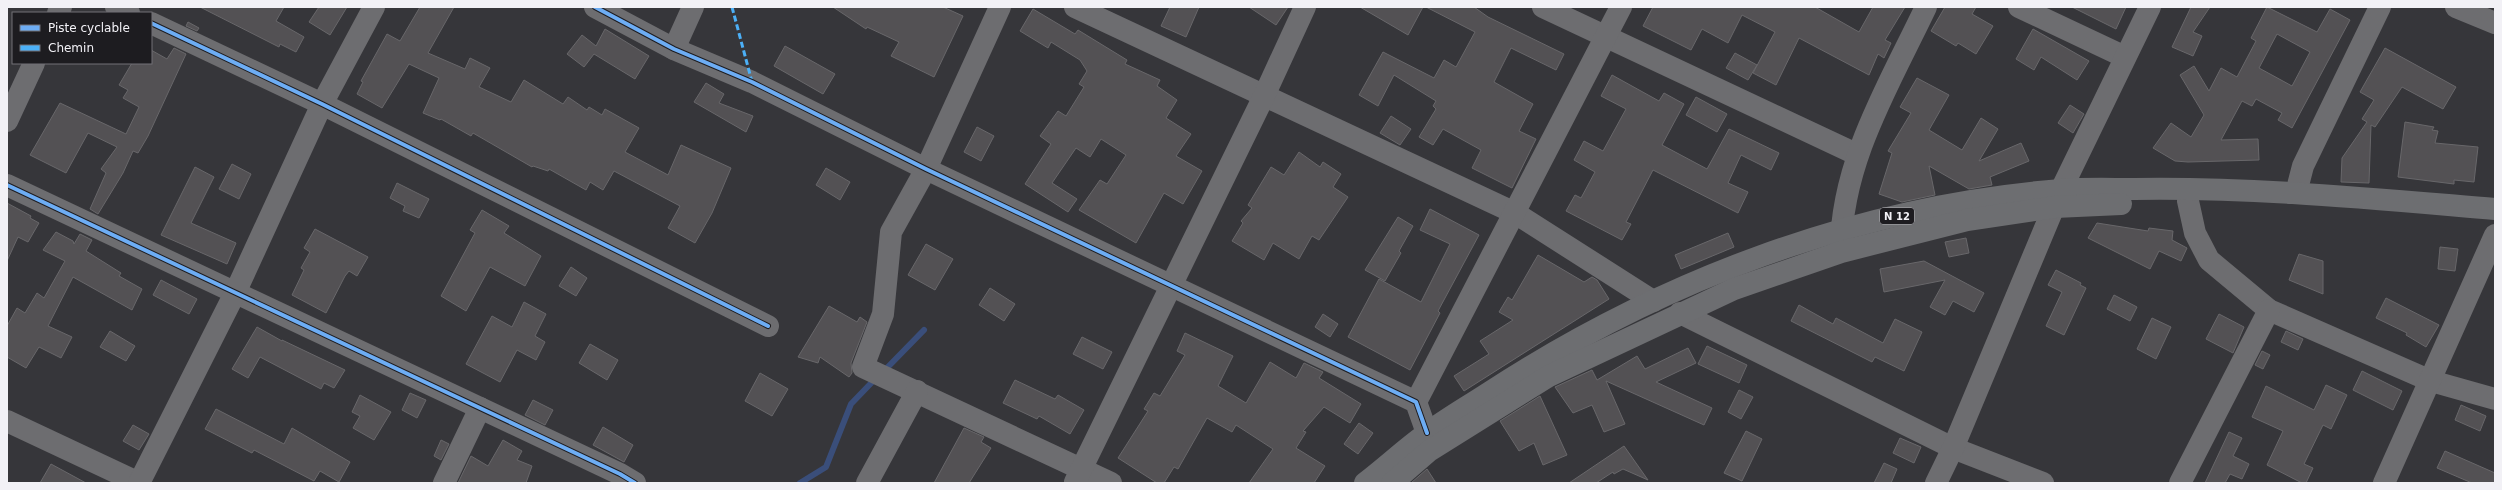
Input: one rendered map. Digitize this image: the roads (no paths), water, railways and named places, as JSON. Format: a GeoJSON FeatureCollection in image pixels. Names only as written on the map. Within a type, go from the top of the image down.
{"type":"FeatureCollection","features":[{"type":"Feature","properties":{"kind":"main road","name":"N 12"},"geometry":{"type":"LineString","coordinates":[[1365,483],[1427,433],[1540,359],[1653,300],[1730,266],[1841,230],[1887,218],[1970,202],[2058,198],[2186,188],[2296,193],[2495,209]]}},
{"type":"Feature","properties":{"kind":"main road","name":"N 12"},"geometry":{"type":"LineString","coordinates":[[1392,483],[1429,451],[1549,376],[1680,313],[1734,289],[1841,252],[2058,198],[2188,201],[2495,224]]}},
{"type":"Feature","properties":{"kind":"street"},"geometry":{"type":"LineString","coordinates":[[116,7],[127,12]]}},
{"type":"Feature","properties":{"kind":"street"},"geometry":{"type":"LineString","coordinates":[[7,421],[139,483],[235,293],[322,104],[374,7]]}},
{"type":"Feature","properties":{"kind":"street"},"geometry":{"type":"LineString","coordinates":[[595,7],[674,49],[752,82],[926,169],[1416,402],[1427,433]]}},
{"type":"Feature","properties":{"kind":"street"},"geometry":{"type":"LineString","coordinates":[[674,49],[693,7]]}},
{"type":"Feature","properties":{"kind":"street"},"geometry":{"type":"LineString","coordinates":[[1000,7],[926,169],[891,232],[883,314],[863,367],[910,387],[1078,476],[1111,483]]}},
{"type":"Feature","properties":{"kind":"street"},"geometry":{"type":"LineString","coordinates":[[1075,7],[1515,213],[1653,300]]}},
{"type":"Feature","properties":{"kind":"street"},"geometry":{"type":"LineString","coordinates":[[1078,476],[1170,285],[1264,96],[1305,7]]}},
{"type":"Feature","properties":{"kind":"street"},"geometry":{"type":"LineString","coordinates":[[1543,7],[1856,154]]}},
{"type":"Feature","properties":{"kind":"street"},"geometry":{"type":"LineString","coordinates":[[1416,402],[1607,37],[1621,7]]}},
{"type":"Feature","properties":{"kind":"street"},"geometry":{"type":"LineString","coordinates":[[1841,252],[1841,230],[1856,154],[1926,7]]}},
{"type":"Feature","properties":{"kind":"street"},"geometry":{"type":"LineString","coordinates":[[2019,7],[2126,57]]}},
{"type":"Feature","properties":{"kind":"street"},"geometry":{"type":"LineString","coordinates":[[1936,483],[1953,448],[2058,198],[2150,7]]}},
{"type":"Feature","properties":{"kind":"street"},"geometry":{"type":"LineString","coordinates":[[2296,193],[2303,166],[2380,7]]}},
{"type":"Feature","properties":{"kind":"street"},"geometry":{"type":"LineString","coordinates":[[2456,7],[2495,23]]}},
{"type":"Feature","properties":{"kind":"street"},"geometry":{"type":"LineString","coordinates":[[152,24],[322,104],[768,326]]}},
{"type":"Feature","properties":{"kind":"street"},"geometry":{"type":"LineString","coordinates":[[7,121],[34,64]]}},
{"type":"Feature","properties":{"kind":"street"},"geometry":{"type":"LineString","coordinates":[[7,185],[620,474],[634,483]]}},
{"type":"Feature","properties":{"kind":"street"},"geometry":{"type":"LineString","coordinates":[[2188,201],[2195,233],[2209,260],[2269,310],[2431,381],[2495,399]]}},
{"type":"Feature","properties":{"kind":"street"},"geometry":{"type":"LineString","coordinates":[[2384,483],[2431,381],[2495,235]]}},
{"type":"Feature","properties":{"kind":"street"},"geometry":{"type":"LineString","coordinates":[[2180,483],[2269,310]]}},
{"type":"Feature","properties":{"kind":"street"},"geometry":{"type":"LineString","coordinates":[[1680,313],[1953,448],[2043,483]]}},
{"type":"Feature","properties":{"kind":"street"},"geometry":{"type":"LineString","coordinates":[[868,483],[910,387]]}},
{"type":"Feature","properties":{"kind":"street"},"geometry":{"type":"LineString","coordinates":[[444,483],[480,408]]}},
{"type":"Feature","properties":{"kind":"waterway"},"geometry":{"type":"LineString","coordinates":[[883,372],[924,330]]}},
{"type":"Feature","properties":{"kind":"waterway"},"geometry":{"type":"LineString","coordinates":[[800,483],[826,467],[851,404],[876,378]]}}]}
